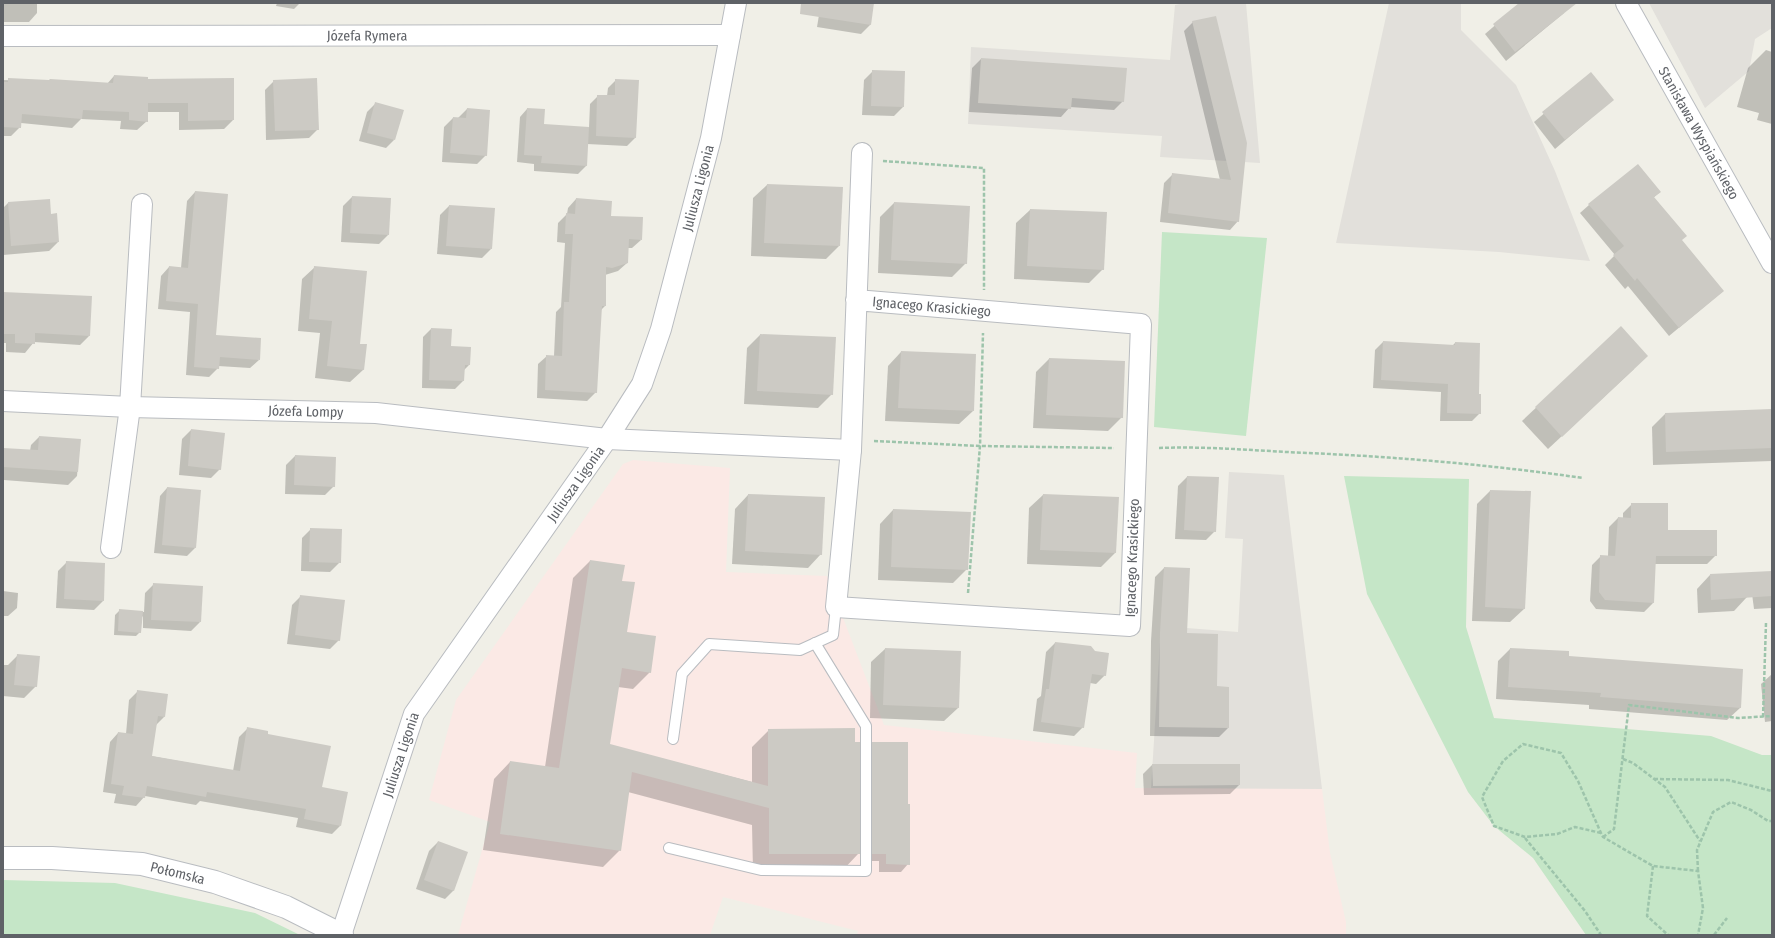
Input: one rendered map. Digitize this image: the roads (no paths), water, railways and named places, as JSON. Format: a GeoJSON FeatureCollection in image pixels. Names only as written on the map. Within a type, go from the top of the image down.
{"type":"FeatureCollection","features":[{"type":"Feature","properties":{"kind":"street","name":"Juliusza Ligonia"},"geometry":{"type":"LineString","coordinates":[[341,935],[414,714],[607,439],[642,384],[661,329],[712,138],[736,3]]}},
{"type":"Feature","properties":{"kind":"street","name":"Stanisława Wyspiańskiego"},"geometry":{"type":"LineString","coordinates":[[1626,3],[1772,263]]}},
{"type":"Feature","properties":{"kind":"street","name":"Józefa Rymera"},"geometry":{"type":"LineString","coordinates":[[3,36],[730,35]]}},
{"type":"Feature","properties":{"kind":"street","name":"Ignacego Krasickiego"},"geometry":{"type":"LineString","coordinates":[[856,300],[1141,324],[1130,626],[836,607],[851,445],[856,300],[862,156]]}},
{"type":"Feature","properties":{"kind":"street"},"geometry":{"type":"LineString","coordinates":[[111,548],[130,407],[142,204]]}},
{"type":"Feature","properties":{"kind":"street","name":"Józefa Lompy"},"geometry":{"type":"LineString","coordinates":[[3,401],[130,407],[376,412],[607,439]]}},
{"type":"Feature","properties":{"kind":"street"},"geometry":{"type":"LineString","coordinates":[[607,439],[851,445]]}},
{"type":"Feature","properties":{"kind":"street","name":"Połomska"},"geometry":{"type":"LineString","coordinates":[[3,858],[52,858],[142,864],[215,882],[286,907],[341,935]]}},
{"type":"Feature","properties":{"kind":"lane"},"geometry":{"type":"LineString","coordinates":[[673,739],[682,674],[709,644],[800,650],[832,635],[836,607]]}},
{"type":"Feature","properties":{"kind":"lane"},"geometry":{"type":"LineString","coordinates":[[669,848],[761,870],[866,871],[866,726],[815,643]]}}]}
